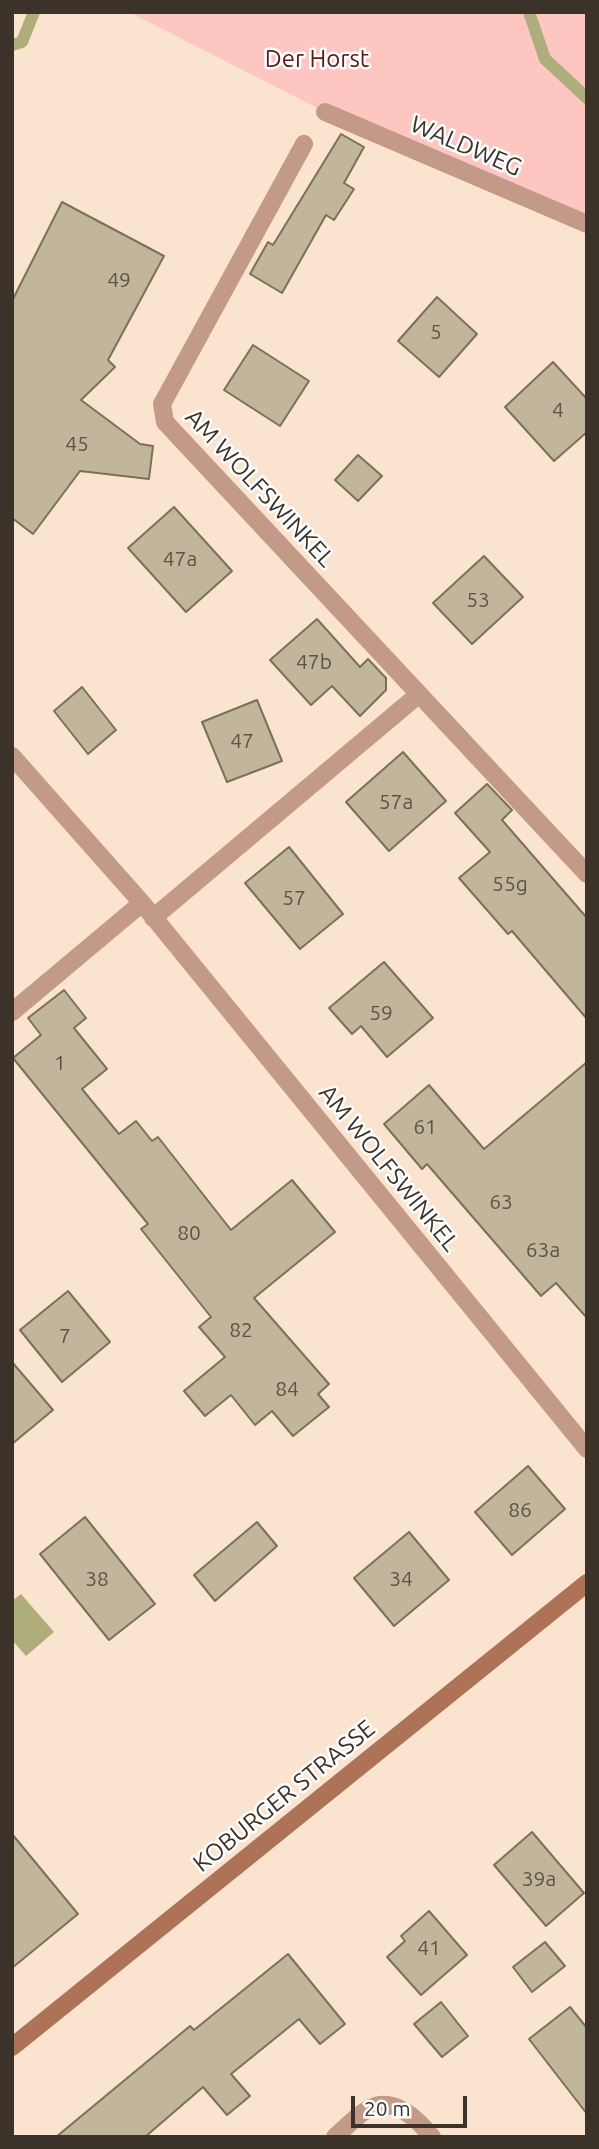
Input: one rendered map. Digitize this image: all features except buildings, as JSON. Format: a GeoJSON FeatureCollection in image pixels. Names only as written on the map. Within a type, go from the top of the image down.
{"type":"FeatureCollection","features":[{"type":"Feature","properties":{"kind":"main road","name":"KOBURGER STRASSE"},"geometry":{"type":"LineString","coordinates":[[12,2047],[587,1583]]}},
{"type":"Feature","properties":{"kind":"street","name":"WALDWEG"},"geometry":{"type":"LineString","coordinates":[[325,112],[587,224]]}},
{"type":"Feature","properties":{"kind":"street","name":"AM WOLFSWINKEL"},"geometry":{"type":"LineString","coordinates":[[304,144],[162,404],[165,422],[587,874]]}},
{"type":"Feature","properties":{"kind":"street"},"geometry":{"type":"LineString","coordinates":[[153,918],[418,695]]}},
{"type":"Feature","properties":{"kind":"street","name":"AM WOLFSWINKEL"},"geometry":{"type":"LineString","coordinates":[[12,756],[142,903],[587,1449]]}},
{"type":"Feature","properties":{"kind":"street"},"geometry":{"type":"LineString","coordinates":[[12,1012],[142,903]]}},
{"type":"Feature","properties":{"kind":"street"},"geometry":{"type":"LineString","coordinates":[[335,2137],[371,2107],[391,2106],[414,2116],[432,2137]]}},
{"type":"Feature","properties":{"kind":"green space","name":"Der Horst"},"geometry":{"type":"Polygon","coordinates":[[[129,12],[587,12],[587,224],[325,112],[129,12]]]}},
{"type":"Feature","properties":{"kind":"shaded area"},"geometry":{"type":"Polygon","coordinates":[[[21,1594],[54,1632],[26,1656],[12,1640],[12,1601],[21,1594]]]}},
{"type":"Feature","properties":{"kind":"waterway"},"geometry":{"type":"LineString","coordinates":[[12,45],[22,42],[34,12]]}},
{"type":"Feature","properties":{"kind":"waterway"},"geometry":{"type":"LineString","coordinates":[[529,12],[545,59],[587,98]]}}]}
